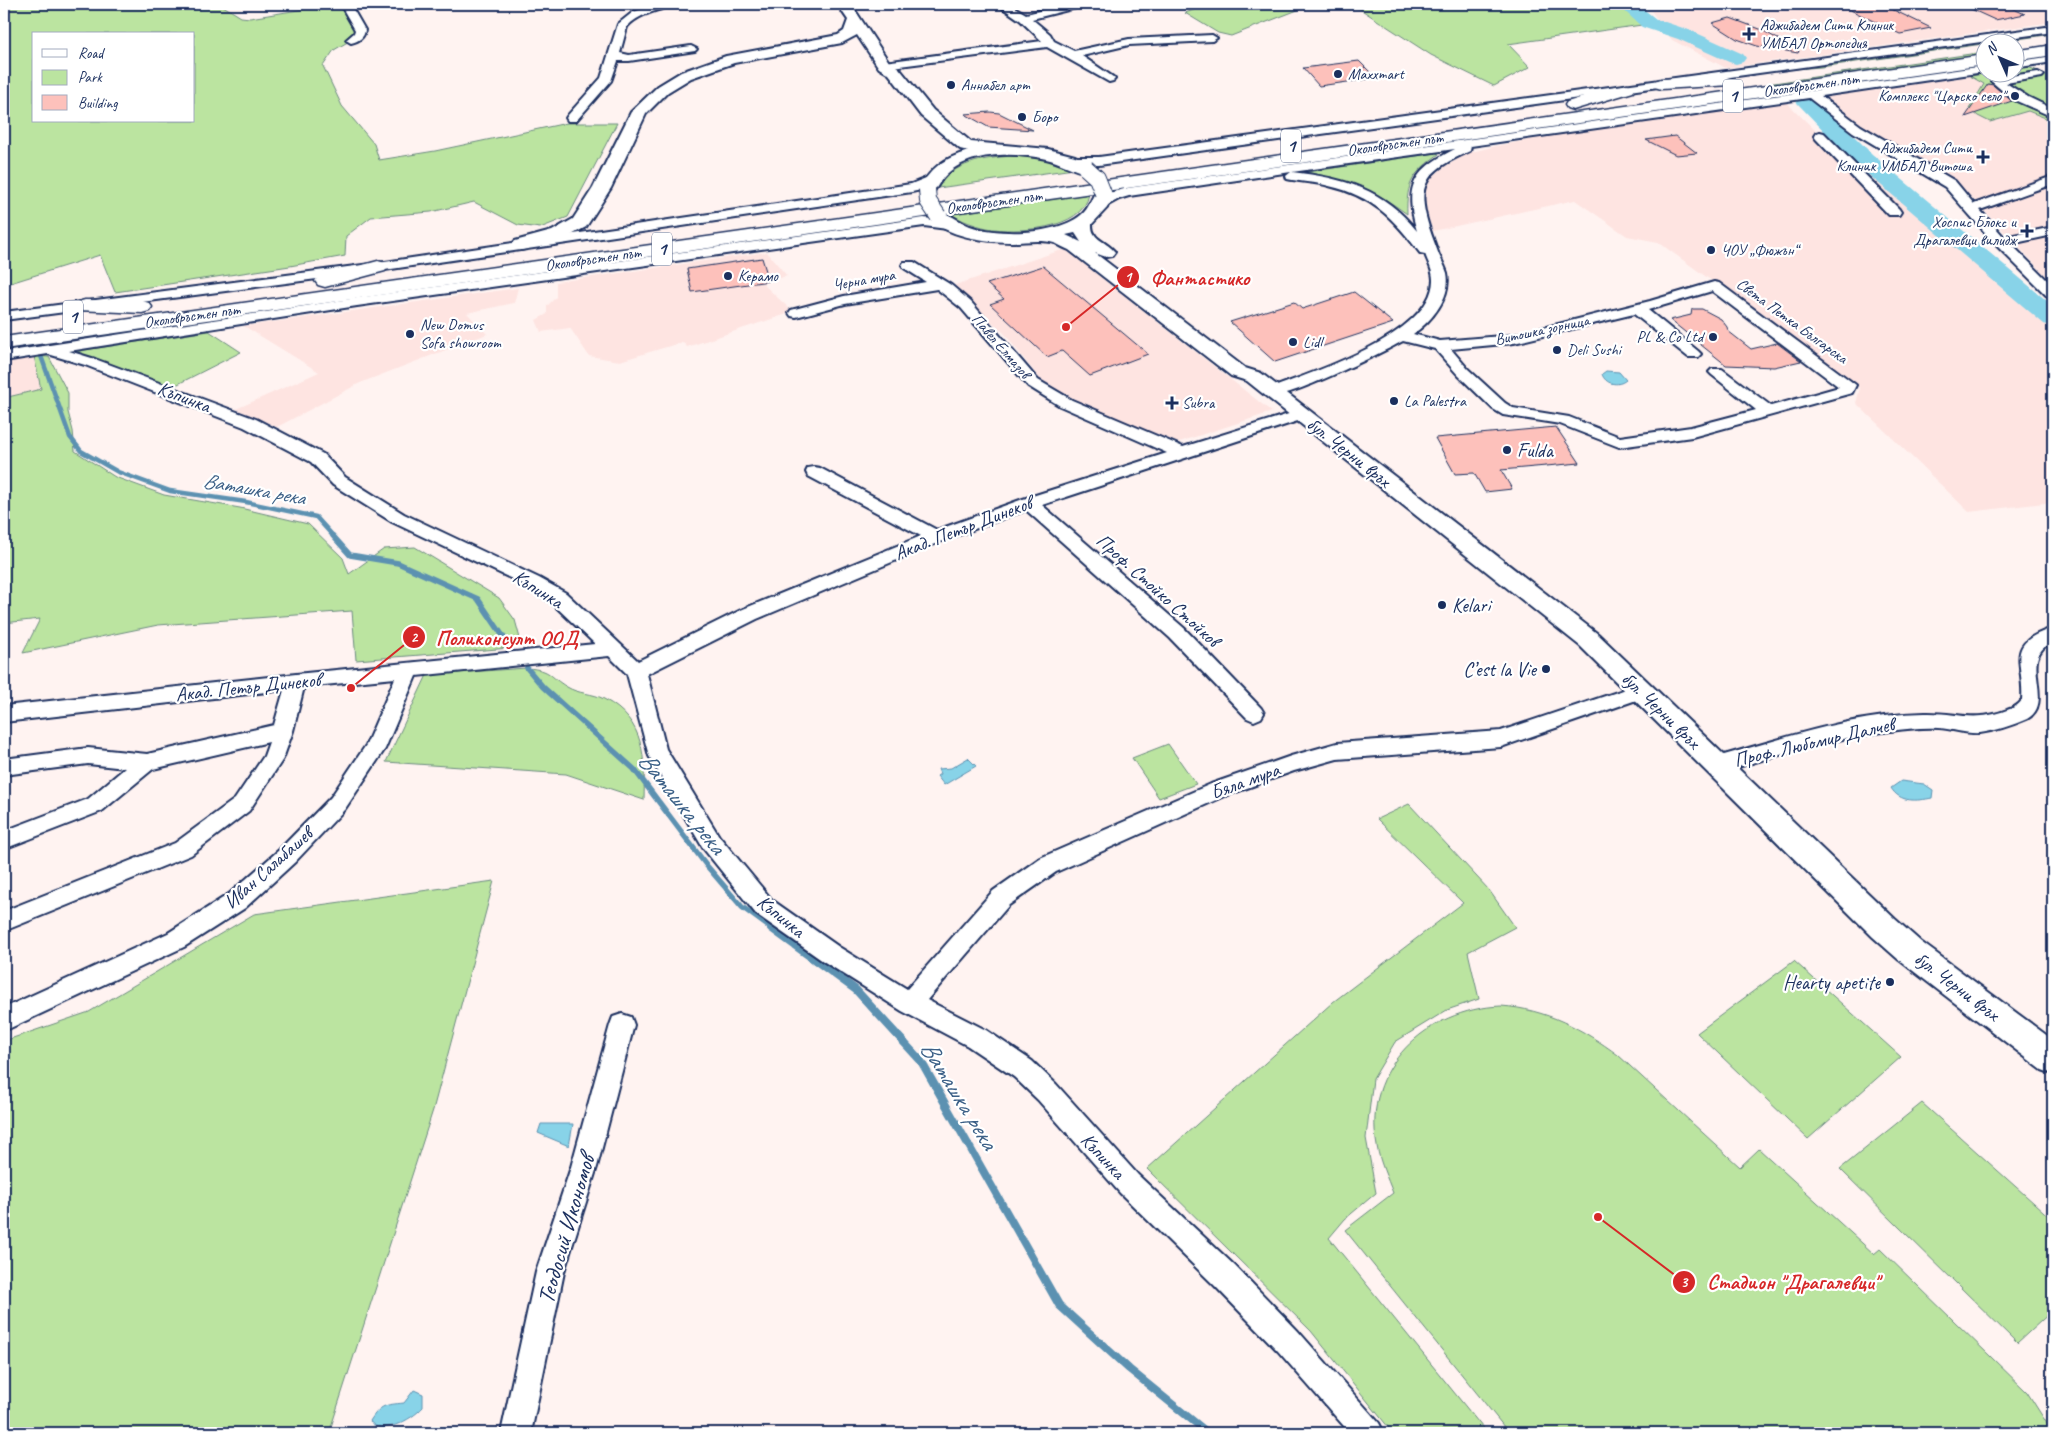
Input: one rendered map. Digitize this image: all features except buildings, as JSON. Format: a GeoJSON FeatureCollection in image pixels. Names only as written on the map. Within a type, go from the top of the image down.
{"type":"FeatureCollection","features":[{"type":"Feature","properties":{"kind":"highway"},"geometry":{"type":"LineString","coordinates":[[2024,42],[2053,38]]}},
{"type":"Feature","properties":{"kind":"highway","name":"Околовръстен път"},"geometry":{"type":"LineString","coordinates":[[4,344],[1577,111],[1737,81],[1974,48]]}},
{"type":"Feature","properties":{"kind":"highway"},"geometry":{"type":"LineString","coordinates":[[2024,54],[2053,50]]}},
{"type":"Feature","properties":{"kind":"highway","name":"Околовръстен път"},"geometry":{"type":"LineString","coordinates":[[5,316],[142,307],[1200,160],[1974,61]]}},
{"type":"Feature","properties":{"kind":"highway"},"geometry":{"type":"LineString","coordinates":[[1810,93],[1884,74]]}},
{"type":"Feature","properties":{"kind":"highway"},"geometry":{"type":"LineString","coordinates":[[1661,84],[1737,81]]}},
{"type":"Feature","properties":{"kind":"highway"},"geometry":{"type":"LineString","coordinates":[[1577,111],[1627,89]]}},
{"type":"Feature","properties":{"kind":"highway"},"geometry":{"type":"LineString","coordinates":[[1577,111],[1661,114]]}},
{"type":"Feature","properties":{"kind":"highway"},"geometry":{"type":"LineString","coordinates":[[325,281],[378,267]]}},
{"type":"Feature","properties":{"kind":"highway"},"geometry":{"type":"LineString","coordinates":[[85,306],[142,307]]}},
{"type":"Feature","properties":{"kind":"highway"},"geometry":{"type":"LineString","coordinates":[[124,326],[217,322]]}},
{"type":"Feature","properties":{"kind":"highway"},"geometry":{"type":"LineString","coordinates":[[4,354],[78,333]]}},
{"type":"Feature","properties":{"kind":"main road"},"geometry":{"type":"LineString","coordinates":[[844,4],[884,65],[894,71],[927,113],[957,140],[966,146],[978,149],[1038,151],[1080,164],[1097,178],[1101,199],[1083,222],[1060,232],[1039,236],[995,237],[955,226],[938,216],[928,201],[929,185],[952,161],[950,153],[893,92],[883,73],[884,65]]}},
{"type":"Feature","properties":{"kind":"main road"},"geometry":{"type":"LineString","coordinates":[[521,246],[558,236],[580,223],[602,188],[639,112],[663,89],[686,76],[731,59],[842,38],[851,33],[854,21]]}},
{"type":"Feature","properties":{"kind":"main road"},"geometry":{"type":"LineString","coordinates":[[948,166],[972,156],[999,151]]}},
{"type":"Feature","properties":{"kind":"main road","name":"бул. Черни връх"},"geometry":{"type":"LineString","coordinates":[[1083,222],[1081,229],[1084,235],[1191,317],[1251,368],[1254,378]]}},
{"type":"Feature","properties":{"kind":"main road","name":"бул. Черни връх"},"geometry":{"type":"LineString","coordinates":[[1039,236],[1058,238],[1075,246],[1238,372],[1254,378],[1590,640],[1884,928],[1910,951],[2053,1059]]}},
{"type":"Feature","properties":{"kind":"street"},"geometry":{"type":"LineString","coordinates":[[345,4],[360,30],[358,35],[351,40]]}},
{"type":"Feature","properties":{"kind":"street"},"geometry":{"type":"LineString","coordinates":[[572,118],[607,79],[622,26],[625,22],[645,11],[668,4]]}},
{"type":"Feature","properties":{"kind":"street"},"geometry":{"type":"LineString","coordinates":[[1002,4],[1024,18],[1046,36],[1049,43]]}},
{"type":"Feature","properties":{"kind":"street"},"geometry":{"type":"LineString","coordinates":[[1024,18],[1080,4]]}},
{"type":"Feature","properties":{"kind":"street","name":"Околовръстен път"},"geometry":{"type":"LineString","coordinates":[[1080,164],[2053,29]]}},
{"type":"Feature","properties":{"kind":"street"},"geometry":{"type":"LineString","coordinates":[[1073,55],[1129,42],[1212,38]]}},
{"type":"Feature","properties":{"kind":"street"},"geometry":{"type":"LineString","coordinates":[[884,65],[1049,43],[1073,55],[1109,79]]}},
{"type":"Feature","properties":{"kind":"street"},"geometry":{"type":"LineString","coordinates":[[614,54],[621,58],[629,58],[691,49]]}},
{"type":"Feature","properties":{"kind":"street"},"geometry":{"type":"LineString","coordinates":[[2024,63],[2053,59]]}},
{"type":"Feature","properties":{"kind":"street"},"geometry":{"type":"LineString","coordinates":[[2024,69],[2042,77],[2024,79]]}},
{"type":"Feature","properties":{"kind":"street","name":"Околовръстен път"},"geometry":{"type":"LineString","coordinates":[[1101,199],[1128,192],[1974,70]]}},
{"type":"Feature","properties":{"kind":"street"},"geometry":{"type":"LineString","coordinates":[[1998,82],[2006,90],[2053,113]]}},
{"type":"Feature","properties":{"kind":"street"},"geometry":{"type":"LineString","coordinates":[[1810,93],[1857,129],[1950,184],[2001,242],[2051,290]]}},
{"type":"Feature","properties":{"kind":"street"},"geometry":{"type":"LineString","coordinates":[[1832,137],[1820,136],[1894,212]]}},
{"type":"Feature","properties":{"kind":"street"},"geometry":{"type":"LineString","coordinates":[[1851,139],[1874,140]]}},
{"type":"Feature","properties":{"kind":"street"},"geometry":{"type":"LineString","coordinates":[[1273,393],[1403,336],[1427,314],[1440,290],[1440,276],[1416,209],[1415,202],[1418,185],[1422,178],[1437,164],[1481,142]]}},
{"type":"Feature","properties":{"kind":"street"},"geometry":{"type":"LineString","coordinates":[[1257,173],[1322,180],[1354,189],[1374,198],[1397,216],[1434,261]]}},
{"type":"Feature","properties":{"kind":"street"},"geometry":{"type":"LineString","coordinates":[[1972,209],[2053,180]]}},
{"type":"Feature","properties":{"kind":"street","name":"Околовръстен път"},"geometry":{"type":"LineString","coordinates":[[5,316],[378,267],[929,185]]}},
{"type":"Feature","properties":{"kind":"street","name":"Околовръстен път"},"geometry":{"type":"LineString","coordinates":[[4,354],[924,222],[955,226]]}},
{"type":"Feature","properties":{"kind":"street"},"geometry":{"type":"LineString","coordinates":[[2001,242],[2053,231]]}},
{"type":"Feature","properties":{"kind":"street","name":"Павел Елмазов"},"geometry":{"type":"LineString","coordinates":[[909,265],[939,284],[966,305],[1033,383],[1066,402],[1182,454]]}},
{"type":"Feature","properties":{"kind":"street","name":"Черна мура"},"geometry":{"type":"LineString","coordinates":[[796,313],[844,300],[939,284]]}},
{"type":"Feature","properties":{"kind":"street","name":"Витошка зорница"},"geometry":{"type":"LineString","coordinates":[[1440,346],[1514,339],[1637,308],[1714,286]]}},
{"type":"Feature","properties":{"kind":"street","name":"Света Петка Българска"},"geometry":{"type":"LineString","coordinates":[[1714,286],[1848,385],[1846,390],[1768,411]]}},
{"type":"Feature","properties":{"kind":"street"},"geometry":{"type":"LineString","coordinates":[[1637,308],[1693,354]]}},
{"type":"Feature","properties":{"kind":"street"},"geometry":{"type":"LineString","coordinates":[[1403,336],[1440,346],[1463,372],[1499,406],[1509,412],[1562,420],[1608,439],[1626,443],[1654,436],[1692,432],[1768,411]]}},
{"type":"Feature","properties":{"kind":"street","name":"Къпинка"},"geometry":{"type":"LineString","coordinates":[[48,349],[90,362],[250,423],[318,458],[339,481],[398,518],[534,582],[559,598],[636,671],[656,750],[711,842],[764,907],[831,954],[910,1003],[977,1038],[1029,1075],[1048,1092],[1080,1132],[1129,1184],[1225,1276],[1288,1341],[1368,1433]]}},
{"type":"Feature","properties":{"kind":"street"},"geometry":{"type":"LineString","coordinates":[[1717,372],[1768,411]]}},
{"type":"Feature","properties":{"kind":"street","name":"Акад. Петър Динеков"},"geometry":{"type":"LineString","coordinates":[[636,671],[750,614],[936,537],[1029,503],[1301,415]]}},
{"type":"Feature","properties":{"kind":"street"},"geometry":{"type":"LineString","coordinates":[[814,472],[936,537]]}},
{"type":"Feature","properties":{"kind":"street","name":"Проф. Стойко Стойков"},"geometry":{"type":"LineString","coordinates":[[1029,503],[1177,633],[1254,713]]}},
{"type":"Feature","properties":{"kind":"street","name":"Проф. Любомир Далчев"},"geometry":{"type":"LineString","coordinates":[[1717,765],[1858,728],[1913,721],[1943,721],[1969,726],[2010,717],[2027,709],[2033,700],[2028,656],[2032,645],[2037,640],[2053,635]]}},
{"type":"Feature","properties":{"kind":"street","name":"Акад. Петър Динеков"},"geometry":{"type":"LineString","coordinates":[[4,714],[409,669],[612,650]]}},
{"type":"Feature","properties":{"kind":"street","name":"Иван Салабашев"},"geometry":{"type":"LineString","coordinates":[[4,1020],[176,940],[237,901],[288,856],[338,803],[376,748],[409,669]]}},
{"type":"Feature","properties":{"kind":"street"},"geometry":{"type":"LineString","coordinates":[[4,921],[183,849],[242,805],[273,759],[283,731],[296,681]]}},
{"type":"Feature","properties":{"kind":"street","name":"Бяла мура"},"geometry":{"type":"LineString","coordinates":[[910,1003],[1001,898],[1048,865],[1218,790],[1291,764],[1337,751],[1501,740],[1642,691]]}},
{"type":"Feature","properties":{"kind":"street"},"geometry":{"type":"LineString","coordinates":[[4,767],[88,756],[148,762],[283,731]]}},
{"type":"Feature","properties":{"kind":"street"},"geometry":{"type":"LineString","coordinates":[[4,840],[95,805],[148,762]]}},
{"type":"Feature","properties":{"kind":"street","name":"Теодосий Икономов"},"geometry":{"type":"LineString","coordinates":[[516,1433],[550,1272],[584,1167],[622,1026]]}},
{"type":"Feature","properties":{"kind":"shaded area"},"geometry":{"type":"Polygon","coordinates":[[[2053,4],[2053,22],[1726,68],[1672,40],[1647,5],[2053,4]]]}},
{"type":"Feature","properties":{"kind":"shaded area"},"geometry":{"type":"Polygon","coordinates":[[[1970,76],[1974,78],[1974,82],[1984,84],[1969,109],[1990,122],[2028,111],[2053,121],[2053,283],[1974,200],[1943,171],[1861,129],[1822,97],[1970,76]]]}},
{"type":"Feature","properties":{"kind":"shaded area"},"geometry":{"type":"Polygon","coordinates":[[[1782,98],[1817,132],[2030,306],[2053,329],[2053,502],[1969,512],[1856,403],[1860,388],[1658,242],[1627,236],[1575,200],[1433,231],[1422,204],[1427,181],[1444,167],[1468,153],[1566,133],[1782,98]]]}},
{"type":"Feature","properties":{"kind":"shaded area"},"geometry":{"type":"Polygon","coordinates":[[[1065,249],[1272,412],[1173,444],[1073,401],[1039,378],[1004,333],[952,286],[1065,249]]]}},
{"type":"Feature","properties":{"kind":"shaded area"},"geometry":{"type":"Polygon","coordinates":[[[767,252],[787,276],[762,283],[793,312],[687,347],[683,342],[620,361],[589,356],[570,328],[541,332],[536,320],[547,314],[547,306],[556,297],[556,282],[767,252]]]}},
{"type":"Feature","properties":{"kind":"shaded area"},"geometry":{"type":"Polygon","coordinates":[[[518,288],[514,303],[467,313],[487,334],[360,383],[277,427],[236,409],[319,372],[244,326],[518,288]]]}},
{"type":"Feature","properties":{"kind":"shaded area"},"geometry":{"type":"Polygon","coordinates":[[[34,356],[41,389],[4,398],[4,361],[34,356]]]}},
{"type":"Feature","properties":{"kind":"green space"},"geometry":{"type":"Polygon","coordinates":[[[4,4],[220,4],[241,17],[250,18],[345,4],[358,25],[351,40],[334,50],[323,66],[342,106],[374,144],[379,160],[435,151],[567,123],[617,123],[568,217],[540,228],[518,225],[474,202],[431,212],[371,217],[346,236],[345,256],[115,292],[100,255],[4,285],[4,4]]]}},
{"type":"Feature","properties":{"kind":"green space"},"geometry":{"type":"Polygon","coordinates":[[[1211,4],[1633,4],[1656,23],[1508,44],[1530,67],[1494,86],[1431,55],[1360,9],[1342,6],[1308,6],[1231,36],[1218,33],[1185,13],[1211,4]]]}},
{"type":"Feature","properties":{"kind":"green space"},"geometry":{"type":"Polygon","coordinates":[[[2053,32],[2053,34],[2024,38],[2024,36],[2053,32]]]}},
{"type":"Feature","properties":{"kind":"green space"},"geometry":{"type":"Polygon","coordinates":[[[1974,43],[1974,45],[1795,69],[1974,43]]]}},
{"type":"Feature","properties":{"kind":"green space"},"geometry":{"type":"Polygon","coordinates":[[[1974,53],[1974,56],[1769,86],[1767,84],[1974,53]]]}},
{"type":"Feature","properties":{"kind":"green space","name":"Комплекс \"Царско село\""},"geometry":{"type":"Polygon","coordinates":[[[2028,67],[2053,77],[2053,121],[2028,111],[1990,122],[1969,109],[1984,84],[1980,82],[2024,82],[2024,68],[2028,67]]]}},
{"type":"Feature","properties":{"kind":"green space"},"geometry":{"type":"Polygon","coordinates":[[[1439,154],[1423,167],[1413,179],[1408,194],[1407,214],[1371,191],[1336,179],[1307,172],[1439,154]]]}},
{"type":"Feature","properties":{"kind":"green space"},"geometry":{"type":"Polygon","coordinates":[[[1012,156],[1051,159],[1074,169],[938,188],[944,179],[961,167],[981,160],[1012,156]]]}},
{"type":"Feature","properties":{"kind":"green space"},"geometry":{"type":"Polygon","coordinates":[[[1089,194],[1084,206],[1074,216],[1046,227],[1014,230],[987,228],[968,223],[951,214],[1089,194]]]}},
{"type":"Feature","properties":{"kind":"green space"},"geometry":{"type":"Polygon","coordinates":[[[209,331],[241,352],[172,387],[71,352],[209,331]]]}},
{"type":"Feature","properties":{"kind":"green space"},"geometry":{"type":"Polygon","coordinates":[[[34,356],[49,357],[68,393],[68,412],[73,431],[75,451],[115,477],[164,495],[240,508],[308,524],[343,558],[349,574],[384,549],[415,547],[499,598],[515,620],[521,642],[511,648],[356,660],[352,611],[158,625],[23,653],[40,619],[4,623],[4,398],[41,389],[34,356]]]}},
{"type":"Feature","properties":{"kind":"green space"},"geometry":{"type":"Polygon","coordinates":[[[527,668],[542,670],[571,689],[604,699],[618,708],[628,718],[640,742],[643,755],[644,800],[566,774],[386,762],[427,675],[527,668]]]}},
{"type":"Feature","properties":{"kind":"green space"},"geometry":{"type":"Polygon","coordinates":[[[1168,744],[1196,784],[1159,798],[1132,758],[1168,744]]]}},
{"type":"Feature","properties":{"kind":"green space"},"geometry":{"type":"Polygon","coordinates":[[[1409,804],[1489,890],[1515,927],[1468,952],[1479,999],[1447,1010],[1395,1042],[1373,1079],[1366,1138],[1376,1193],[1345,1219],[1329,1238],[1487,1433],[1393,1433],[1311,1331],[1147,1169],[1333,1002],[1463,903],[1377,819],[1409,804]]]}},
{"type":"Feature","properties":{"kind":"green space"},"geometry":{"type":"Polygon","coordinates":[[[494,881],[433,1110],[329,1433],[4,1433],[4,1041],[89,1012],[254,914],[494,881]]]}},
{"type":"Feature","properties":{"kind":"green space"},"geometry":{"type":"Polygon","coordinates":[[[1794,961],[1901,1057],[1808,1139],[1697,1033],[1794,961]]]}},
{"type":"Feature","properties":{"kind":"green space"},"geometry":{"type":"Polygon","coordinates":[[[1501,1006],[1533,1011],[1549,1016],[1577,1029],[1605,1046],[1618,1055],[1740,1167],[1759,1149],[1874,1254],[1880,1249],[2027,1392],[2053,1433],[1509,1433],[1345,1230],[1393,1193],[1378,1152],[1375,1118],[1380,1092],[1390,1068],[1406,1048],[1425,1031],[1448,1018],[1474,1010],[1501,1006]]]}},
{"type":"Feature","properties":{"kind":"green space"},"geometry":{"type":"Polygon","coordinates":[[[1922,1103],[2053,1220],[2053,1310],[2017,1343],[1840,1169],[1922,1103]]]}},
{"type":"Feature","properties":{"kind":"water"},"geometry":{"type":"Polygon","coordinates":[[[1606,371],[1619,372],[1626,380],[1616,384],[1609,382],[1602,374],[1606,371]]]}},
{"type":"Feature","properties":{"kind":"water"},"geometry":{"type":"Polygon","coordinates":[[[968,758],[976,766],[944,785],[937,776],[940,774],[938,769],[951,768],[968,758]]]}},
{"type":"Feature","properties":{"kind":"water"},"geometry":{"type":"Polygon","coordinates":[[[1901,781],[1924,784],[1933,790],[1932,798],[1921,800],[1904,799],[1891,788],[1901,781]]]}},
{"type":"Feature","properties":{"kind":"water"},"geometry":{"type":"Polygon","coordinates":[[[541,1124],[573,1124],[569,1146],[538,1133],[541,1124]]]}},
{"type":"Feature","properties":{"kind":"water"},"geometry":{"type":"Polygon","coordinates":[[[414,1390],[423,1394],[423,1407],[411,1417],[388,1427],[374,1426],[370,1421],[377,1411],[384,1406],[404,1403],[414,1390]]]}},
{"type":"Feature","properties":{"kind":"waterway"},"geometry":{"type":"LineString","coordinates":[[1626,4],[1649,23],[1685,35],[1736,58]]}},
{"type":"Feature","properties":{"kind":"waterway"},"geometry":{"type":"LineString","coordinates":[[1805,100],[1864,159],[2053,319]]}},
{"type":"Feature","properties":{"kind":"waterway","name":"Ваташка река"},"geometry":{"type":"LineString","coordinates":[[41,356],[70,437],[81,451],[118,472],[170,491],[246,502],[316,517],[334,537]]}},
{"type":"Feature","properties":{"kind":"waterway","name":"Ваташка река"},"geometry":{"type":"LineString","coordinates":[[333,536],[350,555],[398,563],[478,599],[511,648]]}},
{"type":"Feature","properties":{"kind":"waterway","name":"Ваташка река"},"geometry":{"type":"LineString","coordinates":[[527,668],[543,687],[634,769],[707,866],[742,907],[772,929]]}},
{"type":"Feature","properties":{"kind":"waterway","name":"Ваташка река"},"geometry":{"type":"LineString","coordinates":[[771,928],[856,990],[921,1061],[1059,1305],[1129,1369],[1208,1433]]}},
{"type":"Feature","properties":{"kind":"place","name":"Аджибадем Сити Клиник УМБАЛ Ортопедия"},"geometry":{"type":"Point","coordinates":[1749,34]}},
{"type":"Feature","properties":{"kind":"place","name":"Maxxmart"},"geometry":{"type":"Point","coordinates":[1338,74]}},
{"type":"Feature","properties":{"kind":"place","name":"Аннабел арт"},"geometry":{"type":"Point","coordinates":[951,85]}},
{"type":"Feature","properties":{"kind":"place","name":"Комплекс \"Царско село\""},"geometry":{"type":"Point","coordinates":[2015,96]}},
{"type":"Feature","properties":{"kind":"place","name":"Боро"},"geometry":{"type":"Point","coordinates":[1022,117]}},
{"type":"Feature","properties":{"kind":"place","name":"Аджибадем Сити Клиник УМБАЛ Витоша"},"geometry":{"type":"Point","coordinates":[1983,157]}},
{"type":"Feature","properties":{"kind":"place","name":"Хоспис Блокс и Драгалевци вилидж"},"geometry":{"type":"Point","coordinates":[2027,231]}},
{"type":"Feature","properties":{"kind":"place","name":"ЧОУ „Фюжън“"},"geometry":{"type":"Point","coordinates":[1711,250]}},
{"type":"Feature","properties":{"kind":"place","name":"Керамо"},"geometry":{"type":"Point","coordinates":[728,276]}},
{"type":"Feature","properties":{"kind":"place","name":"Фантастико"},"geometry":{"type":"Point","coordinates":[1066,327]}},
{"type":"Feature","properties":{"kind":"place","name":"New Domus Sofa showroom"},"geometry":{"type":"Point","coordinates":[410,334]}},
{"type":"Feature","properties":{"kind":"place","name":"PL & Co Ltd"},"geometry":{"type":"Point","coordinates":[1713,337]}},
{"type":"Feature","properties":{"kind":"place","name":"Lidl"},"geometry":{"type":"Point","coordinates":[1293,342]}},
{"type":"Feature","properties":{"kind":"place","name":"Deli Sushi"},"geometry":{"type":"Point","coordinates":[1557,350]}},
{"type":"Feature","properties":{"kind":"place","name":"La Palestra"},"geometry":{"type":"Point","coordinates":[1394,401]}},
{"type":"Feature","properties":{"kind":"place","name":"Subra"},"geometry":{"type":"Point","coordinates":[1172,403]}},
{"type":"Feature","properties":{"kind":"place","name":"Fulda"},"geometry":{"type":"Point","coordinates":[1507,450]}},
{"type":"Feature","properties":{"kind":"place","name":"Kelari"},"geometry":{"type":"Point","coordinates":[1442,605]}},
{"type":"Feature","properties":{"kind":"place","name":"C’est la Vie"},"geometry":{"type":"Point","coordinates":[1546,669]}},
{"type":"Feature","properties":{"kind":"place","name":"Поликонсулт ООД"},"geometry":{"type":"Point","coordinates":[351,688]}},
{"type":"Feature","properties":{"kind":"place","name":"Hearty apetite"},"geometry":{"type":"Point","coordinates":[1890,982]}},
{"type":"Feature","properties":{"kind":"place","name":"Стадион \"Драгалевци\""},"geometry":{"type":"Point","coordinates":[1598,1217]}}]}
